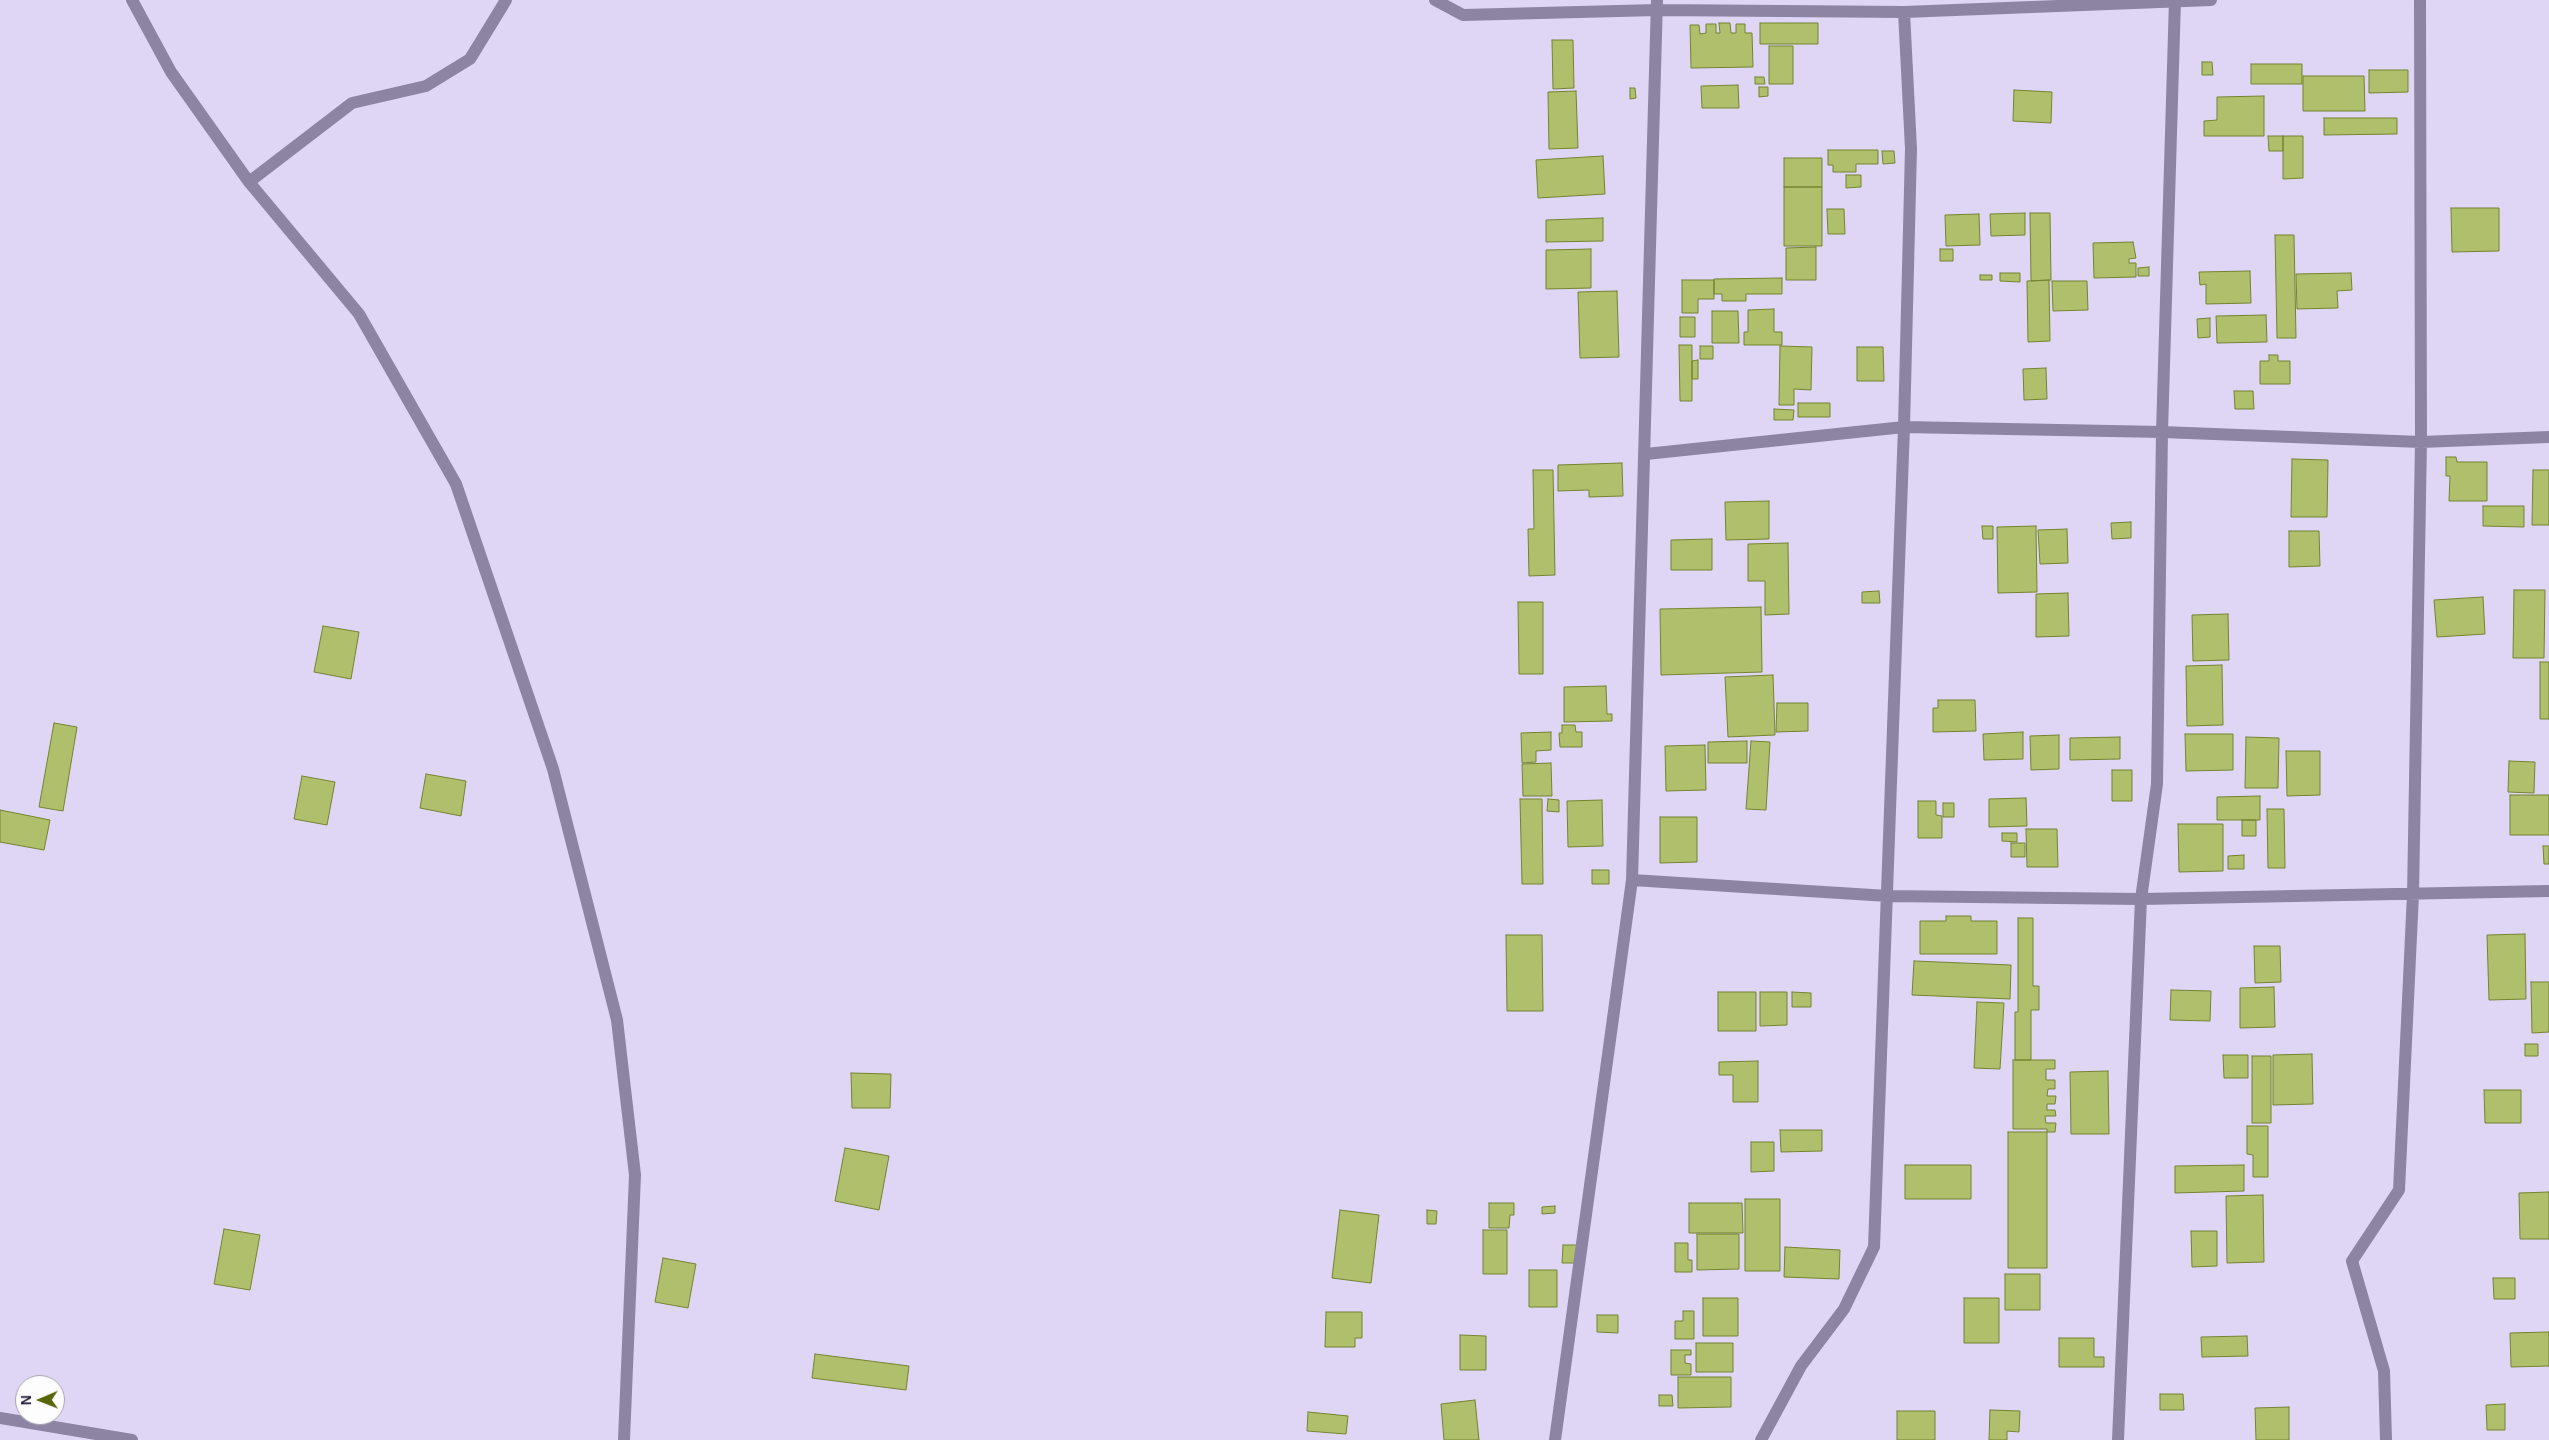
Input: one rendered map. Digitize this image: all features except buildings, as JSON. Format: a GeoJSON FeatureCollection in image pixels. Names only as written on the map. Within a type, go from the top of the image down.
{"type":"FeatureCollection","features":[{"type":"Feature","properties":{"kind":"street"},"geometry":{"type":"LineString","coordinates":[[132,0],[170,72],[250,182],[359,314],[456,484],[553,769],[618,1020],[635,1175],[624,1440]]}},
{"type":"Feature","properties":{"kind":"street"},"geometry":{"type":"LineString","coordinates":[[250,182],[352,103],[426,86],[470,59],[506,0]]}},
{"type":"Feature","properties":{"kind":"street"},"geometry":{"type":"LineString","coordinates":[[1434,0],[1463,15],[1657,5],[1904,12],[2211,0]]}},
{"type":"Feature","properties":{"kind":"street"},"geometry":{"type":"LineString","coordinates":[[2386,1440],[2384,1371],[2352,1261],[2398,1190],[2412,894],[2421,442],[2420,0]]}},
{"type":"Feature","properties":{"kind":"street"},"geometry":{"type":"LineString","coordinates":[[2118,1440],[2141,900],[2157,784],[2162,432],[2175,1]]}},
{"type":"Feature","properties":{"kind":"street"},"geometry":{"type":"LineString","coordinates":[[1555,1440],[1632,880],[1646,454],[1657,5]]}},
{"type":"Feature","properties":{"kind":"street"},"geometry":{"type":"LineString","coordinates":[[1761,1440],[1801,1366],[1844,1309],[1874,1247],[1904,427],[1911,149],[1904,12]]}},
{"type":"Feature","properties":{"kind":"street"},"geometry":{"type":"LineString","coordinates":[[1646,454],[1904,427],[2162,432],[2421,442],[2549,437]]}},
{"type":"Feature","properties":{"kind":"street"},"geometry":{"type":"LineString","coordinates":[[1632,880],[1888,896],[2141,900],[2549,891]]}},
{"type":"Feature","properties":{"kind":"street"},"geometry":{"type":"LineString","coordinates":[[0,1418],[132,1440]]}}]}
